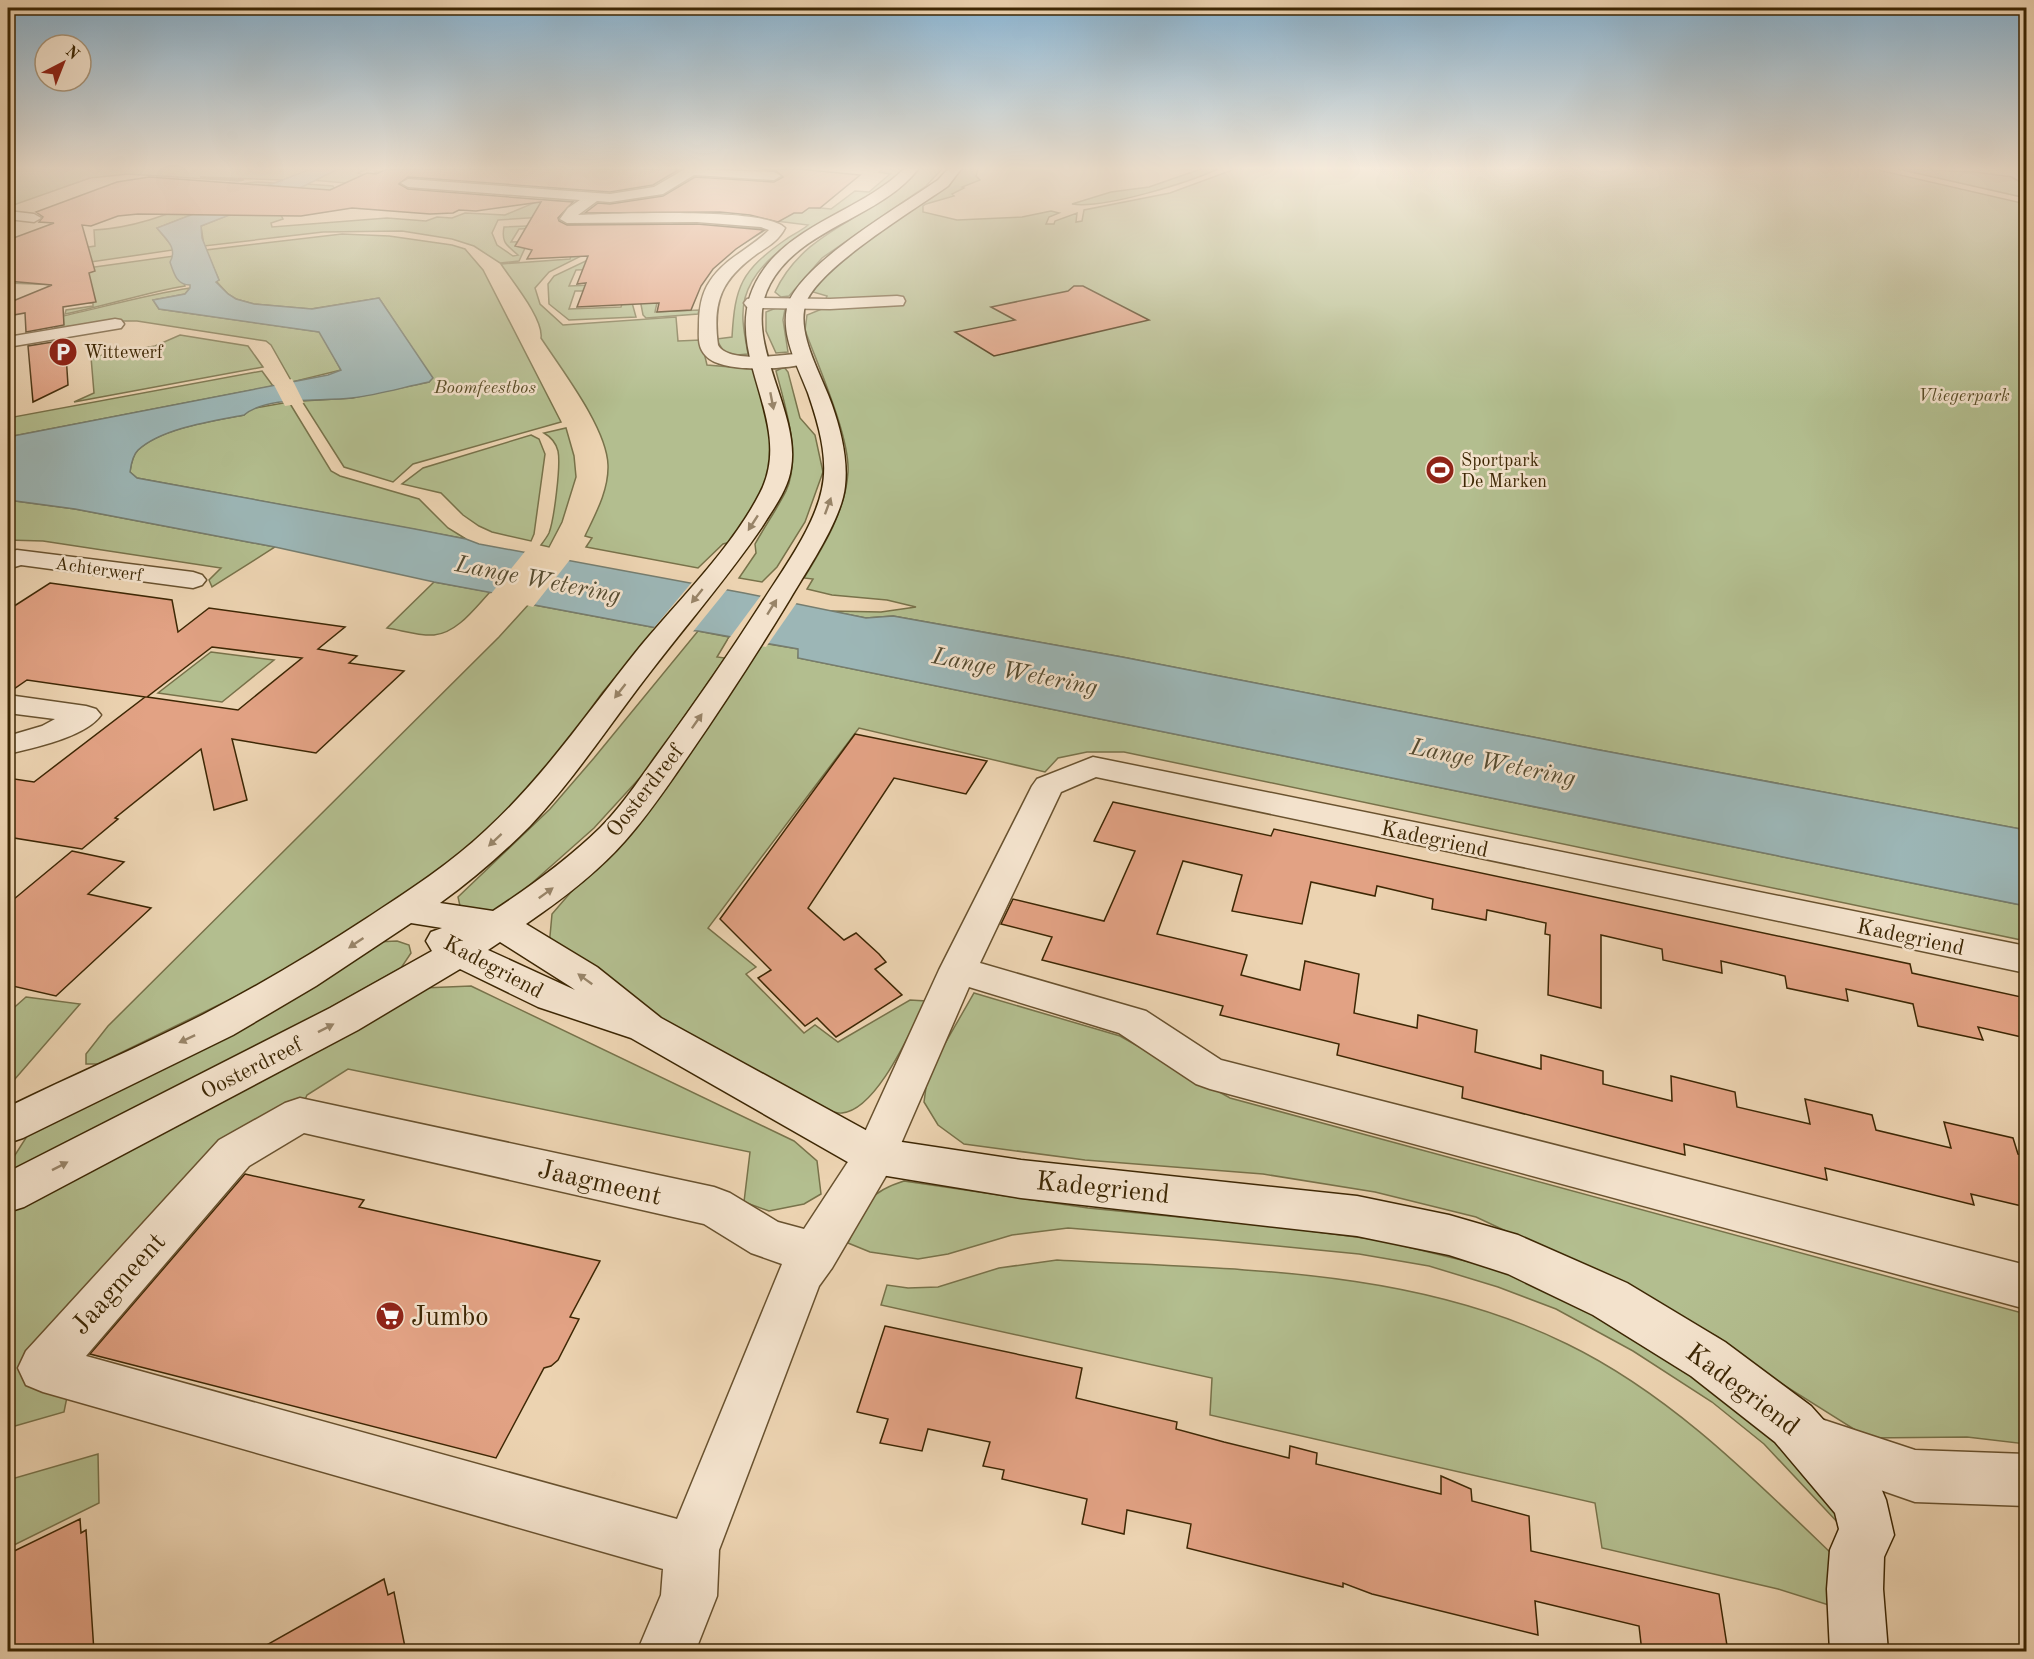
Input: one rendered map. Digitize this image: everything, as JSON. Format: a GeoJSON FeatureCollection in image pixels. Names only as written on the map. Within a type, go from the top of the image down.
{"type":"FeatureCollection","features":[{"type":"Feature","properties":{"kind":"street"},"geometry":{"type":"LineString","coordinates":[[756,246],[721,275],[712,290],[709,300],[709,347],[714,355],[734,361],[803,359]]}},
{"type":"Feature","properties":{"kind":"street"},"geometry":{"type":"LineString","coordinates":[[8,1126],[216,1025],[331,959],[466,866],[501,836],[565,766],[657,645],[734,550],[775,487],[781,454],[772,396],[754,338],[753,303],[776,263],[798,246]]}},
{"type":"Feature","properties":{"kind":"street"},"geometry":{"type":"LineString","coordinates":[[797,302],[812,279],[852,246]]}},
{"type":"Feature","properties":{"kind":"street"},"geometry":{"type":"LineString","coordinates":[[753,303],[897,301]]}},
{"type":"Feature","properties":{"kind":"street","name":"Oosterdreef"},"geometry":{"type":"LineString","coordinates":[[8,1192],[344,1018],[459,952],[551,890],[612,835],[639,803],[741,656],[802,559],[826,512],[834,488],[836,467],[834,450],[822,405],[795,333],[797,302]]}},
{"type":"Feature","properties":{"kind":"street"},"geometry":{"type":"LineString","coordinates":[[8,342],[115,324]]}},
{"type":"Feature","properties":{"kind":"street","name":"Achterwerf"},"geometry":{"type":"LineString","coordinates":[[8,562],[17,557],[193,580]]}},
{"type":"Feature","properties":{"kind":"street"},"geometry":{"type":"LineString","coordinates":[[8,704],[86,715],[53,732],[8,745]]}},
{"type":"Feature","properties":{"kind":"street","name":"Kadegriend"},"geometry":{"type":"LineString","coordinates":[[875,1156],[958,970],[1048,786],[1093,767],[2026,959]]}},
{"type":"Feature","properties":{"kind":"street","name":"Kadegriend"},"geometry":{"type":"LineString","coordinates":[[405,910],[499,925],[584,977],[647,1029],[875,1156],[1021,1179],[1357,1216],[1449,1235],[1508,1253],[1610,1299],[1708,1359],[1793,1424],[1859,1500],[1867,1535],[1857,1550],[1855,1589],[1859,1652]]}},
{"type":"Feature","properties":{"kind":"street","name":"Kadegriend"},"geometry":{"type":"LineString","coordinates":[[405,910],[459,952],[551,997],[647,1029]]}},
{"type":"Feature","properties":{"kind":"street"},"geometry":{"type":"LineString","coordinates":[[958,970],[1132,1022],[1210,1073],[2026,1287]]}},
{"type":"Feature","properties":{"kind":"street","name":"Jaagmeent"},"geometry":{"type":"LineString","coordinates":[[692,1550],[43,1368],[234,1152],[300,1114],[714,1207],[766,1239],[816,1253]]}},
{"type":"Feature","properties":{"kind":"street"},"geometry":{"type":"LineString","coordinates":[[666,1652],[689,1596],[692,1550],[800,1275],[816,1253],[875,1156]]}},
{"type":"Feature","properties":{"kind":"street"},"geometry":{"type":"LineString","coordinates":[[1811,1442],[1915,1476],[2026,1480]]}},
{"type":"Feature","properties":{"kind":"green space"},"geometry":{"type":"Polygon","coordinates":[[[92,246],[172,246],[173,250],[8,274],[8,271],[69,262],[69,250],[92,246]]]}},
{"type":"Feature","properties":{"kind":"green space","name":"Boomfeestbos"},"geometry":{"type":"Polygon","coordinates":[[[236,246],[457,246],[465,249],[483,270],[561,422],[413,464],[393,482],[344,467],[302,401],[352,398],[429,382],[432,378],[379,298],[311,309],[254,304],[236,299],[216,281],[219,280],[206,250],[236,246]]]}},
{"type":"Feature","properties":{"kind":"green space"},"geometry":{"type":"Polygon","coordinates":[[[475,246],[499,246],[513,256],[518,255],[508,246],[526,246],[519,261],[500,263],[475,246]]]}},
{"type":"Feature","properties":{"kind":"green space"},"geometry":{"type":"Polygon","coordinates":[[[574,246],[587,246],[589,252],[549,272],[535,288],[540,304],[563,325],[676,317],[678,341],[701,340],[707,365],[755,369],[776,455],[769,487],[731,542],[723,544],[698,568],[586,547],[592,538],[585,536],[601,502],[606,484],[608,465],[606,450],[592,417],[541,338],[541,330],[533,311],[501,264],[570,259],[574,246]]]}},
{"type":"Feature","properties":{"kind":"green space"},"geometry":{"type":"Polygon","coordinates":[[[590,246],[658,246],[631,299],[636,317],[569,320],[549,304],[548,284],[554,276],[588,260],[590,246]],[[603,269],[576,270],[569,286],[593,285],[591,291],[575,291],[569,309],[621,307],[626,290],[603,269]]]}},
{"type":"Feature","properties":{"kind":"green space"},"geometry":{"type":"Polygon","coordinates":[[[662,246],[739,246],[658,298],[655,312],[699,310],[698,314],[646,318],[643,315],[639,294],[662,246]]]}},
{"type":"Feature","properties":{"kind":"green space"},"geometry":{"type":"Polygon","coordinates":[[[776,246],[786,246],[766,263],[753,279],[745,298],[743,312],[748,354],[737,355],[724,352],[716,339],[732,337],[738,292],[750,271],[776,246]]]}},
{"type":"Feature","properties":{"kind":"green space"},"geometry":{"type":"Polygon","coordinates":[[[811,246],[839,246],[822,258],[789,296],[781,297],[775,292],[788,270],[811,246]]]}},
{"type":"Feature","properties":{"kind":"green space","name":"Sportpark De Marken"},"geometry":{"type":"Polygon","coordinates":[[[859,246],[2026,246],[2026,830],[1122,657],[893,616],[866,618],[830,611],[881,612],[916,607],[887,600],[832,595],[807,589],[813,579],[804,578],[826,541],[838,514],[848,472],[839,421],[805,330],[807,315],[822,309],[827,296],[813,292],[811,287],[859,246]]]}},
{"type":"Feature","properties":{"kind":"green space"},"geometry":{"type":"Polygon","coordinates":[[[174,256],[185,286],[65,314],[66,310],[93,306],[93,303],[86,303],[59,285],[8,283],[8,279],[174,256]]]}},
{"type":"Feature","properties":{"kind":"green space"},"geometry":{"type":"Polygon","coordinates":[[[190,288],[185,294],[153,300],[159,309],[320,332],[341,370],[292,382],[271,345],[266,341],[137,321],[55,328],[53,320],[59,317],[190,288]]]}},
{"type":"Feature","properties":{"kind":"green space"},"geometry":{"type":"Polygon","coordinates":[[[776,308],[785,309],[783,320],[788,352],[776,353],[766,331],[766,312],[776,308]]]}},
{"type":"Feature","properties":{"kind":"green space"},"geometry":{"type":"Polygon","coordinates":[[[180,335],[248,346],[263,367],[74,402],[94,393],[91,357],[155,346],[180,335]]]}},
{"type":"Feature","properties":{"kind":"green space"},"geometry":{"type":"Polygon","coordinates":[[[784,367],[788,372],[800,418],[815,435],[823,472],[805,522],[777,567],[762,582],[739,578],[756,553],[755,544],[786,491],[791,477],[790,431],[776,371],[784,367]]]}},
{"type":"Feature","properties":{"kind":"green space"},"geometry":{"type":"Polygon","coordinates":[[[262,371],[273,386],[8,437],[8,418],[262,371]]]}},
{"type":"Feature","properties":{"kind":"green space"},"geometry":{"type":"Polygon","coordinates":[[[289,402],[331,471],[340,476],[419,499],[448,528],[466,539],[137,478],[130,472],[136,452],[160,436],[188,426],[244,415],[250,409],[289,402]]]}},
{"type":"Feature","properties":{"kind":"green space"},"geometry":{"type":"Polygon","coordinates":[[[566,428],[574,456],[576,477],[562,522],[549,547],[541,545],[549,533],[553,517],[559,458],[555,443],[544,433],[566,428]]]}},
{"type":"Feature","properties":{"kind":"green space"},"geometry":{"type":"Polygon","coordinates":[[[531,435],[539,439],[545,454],[534,534],[531,541],[492,532],[479,526],[463,515],[441,493],[402,484],[423,468],[531,435]]]}},
{"type":"Feature","properties":{"kind":"green space"},"geometry":{"type":"Polygon","coordinates":[[[8,500],[75,509],[275,547],[212,587],[209,580],[221,568],[43,541],[8,540],[8,500]]]}},
{"type":"Feature","properties":{"kind":"green space"},"geometry":{"type":"Polygon","coordinates":[[[434,582],[490,592],[458,625],[442,633],[422,635],[387,628],[434,582]]]}},
{"type":"Feature","properties":{"kind":"green space"},"geometry":{"type":"Polygon","coordinates":[[[529,604],[657,628],[602,693],[572,735],[504,815],[428,885],[339,943],[98,1064],[86,1064],[86,1054],[108,1026],[499,637],[529,604]]]}},
{"type":"Feature","properties":{"kind":"green space"},"geometry":{"type":"Polygon","coordinates":[[[698,631],[729,637],[717,657],[725,658],[647,770],[594,828],[514,899],[489,913],[472,914],[460,906],[458,897],[550,809],[698,631]]]}},
{"type":"Feature","properties":{"kind":"green space"},"geometry":{"type":"Polygon","coordinates":[[[762,643],[799,649],[798,658],[2026,906],[2026,941],[1124,752],[1087,752],[1058,758],[1045,772],[859,728],[708,928],[756,967],[746,974],[804,1033],[815,1025],[838,1042],[910,1000],[926,1001],[892,1067],[880,1084],[855,1109],[842,1113],[835,1112],[824,1109],[572,970],[549,947],[552,914],[590,870],[762,643]]]}},
{"type":"Feature","properties":{"kind":"green space"},"geometry":{"type":"Polygon","coordinates":[[[211,652],[274,660],[222,702],[158,693],[211,652]]]}},
{"type":"Feature","properties":{"kind":"green space"},"geometry":{"type":"Polygon","coordinates":[[[397,941],[409,945],[411,953],[401,968],[178,1092],[8,1182],[8,1166],[29,1133],[376,942],[397,941]]]}},
{"type":"Feature","properties":{"kind":"green space"},"geometry":{"type":"Polygon","coordinates":[[[471,986],[794,1141],[817,1161],[821,1194],[804,1204],[769,1211],[744,1202],[750,1152],[348,1069],[307,1095],[288,1140],[258,1148],[72,1372],[64,1412],[8,1428],[8,1211],[423,988],[471,986]]]}},
{"type":"Feature","properties":{"kind":"green space"},"geometry":{"type":"Polygon","coordinates":[[[974,993],[1120,1036],[1230,1098],[2026,1314],[2026,1444],[1967,1437],[1868,1438],[1771,1377],[1718,1337],[1611,1280],[1476,1217],[1375,1192],[1263,1174],[1085,1160],[964,1144],[938,1125],[924,1102],[928,1073],[974,993]]]}},
{"type":"Feature","properties":{"kind":"green space"},"geometry":{"type":"Polygon","coordinates":[[[26,997],[80,1004],[8,1087],[8,1013],[26,997]]]}},
{"type":"Feature","properties":{"kind":"green space"},"geometry":{"type":"Polygon","coordinates":[[[904,1181],[1088,1208],[1279,1227],[1379,1240],[1486,1266],[1550,1288],[1704,1380],[1795,1458],[1835,1511],[1841,1526],[1764,1444],[1712,1402],[1633,1351],[1556,1309],[1498,1287],[1429,1266],[1359,1254],[1068,1228],[1012,1235],[948,1254],[918,1259],[870,1252],[848,1243],[867,1203],[881,1191],[904,1181]]]}},
{"type":"Feature","properties":{"kind":"green space"},"geometry":{"type":"Polygon","coordinates":[[[1057,1260],[1252,1270],[1317,1276],[1381,1286],[1445,1299],[1507,1318],[1567,1344],[1641,1387],[1709,1440],[1835,1557],[1835,1607],[1778,1589],[1602,1548],[1595,1503],[1210,1415],[1212,1378],[881,1305],[887,1285],[908,1288],[938,1287],[999,1268],[1057,1260]]]}},
{"type":"Feature","properties":{"kind":"green space"},"geometry":{"type":"Polygon","coordinates":[[[98,1454],[99,1503],[8,1548],[8,1480],[98,1454]]]}},
{"type":"Feature","properties":{"kind":"water","name":"Lange Wetering"},"geometry":{"type":"Polygon","coordinates":[[[171,246],[205,246],[219,280],[216,282],[236,299],[254,304],[312,309],[379,298],[433,378],[429,382],[362,397],[296,400],[267,404],[244,415],[174,431],[148,442],[136,452],[130,472],[137,478],[415,529],[466,539],[479,544],[866,618],[893,616],[1122,657],[2026,830],[2026,906],[798,658],[798,649],[698,631],[657,628],[529,604],[493,593],[275,547],[75,509],[8,500],[8,437],[328,375],[341,370],[319,332],[159,309],[153,300],[185,294],[190,288],[190,285],[179,281],[175,275],[170,262],[171,246]]]}},
{"type":"Feature","properties":{"kind":"pier"},"geometry":{"type":"Polygon","coordinates":[[[292,379],[304,403],[285,406],[273,383],[292,379]]]}},
{"type":"Feature","properties":{"kind":"pier"},"geometry":{"type":"Polygon","coordinates":[[[527,549],[572,557],[533,607],[490,595],[527,549]]]}},
{"type":"Feature","properties":{"kind":"pier"},"geometry":{"type":"Polygon","coordinates":[[[693,581],[729,587],[691,634],[652,630],[693,581]]]}},
{"type":"Feature","properties":{"kind":"pier"},"geometry":{"type":"Polygon","coordinates":[[[762,594],[798,601],[766,647],[728,640],[762,594]]]}},
{"type":"Feature","properties":{"kind":"building"},"geometry":{"type":"Polygon","coordinates":[[[8,246],[88,246],[95,271],[89,273],[96,302],[63,307],[64,325],[26,332],[25,313],[8,316],[8,303],[52,285],[8,281],[8,246]]]}},
{"type":"Feature","properties":{"kind":"building"},"geometry":{"type":"Polygon","coordinates":[[[517,246],[740,246],[713,269],[701,286],[691,310],[657,312],[659,303],[577,307],[586,283],[577,284],[588,256],[527,259],[532,250],[517,246]]]}},
{"type":"Feature","properties":{"kind":"building"},"geometry":{"type":"Polygon","coordinates":[[[1074,286],[1083,286],[1149,320],[994,356],[955,332],[1015,320],[991,307],[1068,291],[1074,286]]]}},
{"type":"Feature","properties":{"kind":"building"},"geometry":{"type":"Polygon","coordinates":[[[65,340],[68,385],[33,402],[28,346],[65,340]]]}},
{"type":"Feature","properties":{"kind":"building"},"geometry":{"type":"Polygon","coordinates":[[[50,583],[172,600],[178,632],[209,608],[345,627],[318,649],[357,656],[349,663],[404,671],[316,753],[232,739],[247,800],[214,810],[201,749],[115,818],[118,819],[82,849],[8,837],[8,778],[34,782],[145,697],[27,680],[8,693],[8,610],[50,583]],[[212,647],[147,697],[238,710],[302,658],[212,647]]]}},
{"type":"Feature","properties":{"kind":"building"},"geometry":{"type":"Polygon","coordinates":[[[855,734],[987,761],[966,794],[894,778],[808,908],[844,940],[856,933],[879,954],[886,962],[875,969],[902,995],[836,1037],[817,1018],[805,1026],[758,978],[771,970],[720,919],[855,734]]]}},
{"type":"Feature","properties":{"kind":"building"},"geometry":{"type":"Polygon","coordinates":[[[1113,802],[1271,836],[1274,829],[1910,964],[1912,973],[2026,998],[2026,1038],[1978,1027],[1983,1040],[1918,1026],[1913,1004],[1846,989],[1848,1001],[1787,988],[1785,976],[1721,961],[1722,973],[1663,960],[1662,949],[1601,935],[1601,1008],[1548,995],[1550,935],[1545,934],[1546,923],[1487,910],[1486,920],[1432,909],[1433,899],[1377,886],[1375,896],[1311,882],[1302,924],[1232,911],[1242,875],[1183,861],[1157,934],[1247,955],[1241,975],[1300,990],[1305,961],[1359,974],[1354,1013],[1417,1028],[1418,1015],[1477,1030],[1475,1052],[1541,1069],[1541,1055],[1603,1071],[1603,1084],[1672,1101],[1671,1076],[1735,1092],[1737,1107],[1810,1124],[1805,1099],[1872,1115],[1876,1130],[1951,1148],[1944,1122],[2013,1138],[2018,1154],[2026,1156],[2026,1207],[1971,1194],[1974,1205],[1825,1168],[1827,1180],[1684,1144],[1685,1155],[1462,1098],[1463,1087],[1337,1055],[1339,1044],[1220,1015],[1223,1006],[1042,960],[1052,937],[1001,924],[1013,899],[1104,921],[1135,851],[1094,841],[1113,802]]]}},
{"type":"Feature","properties":{"kind":"building"},"geometry":{"type":"Polygon","coordinates":[[[72,851],[124,862],[88,894],[151,908],[56,996],[8,985],[8,904],[72,851]]]}},
{"type":"Feature","properties":{"kind":"building"},"geometry":{"type":"Polygon","coordinates":[[[245,1174],[364,1200],[359,1207],[600,1261],[570,1317],[579,1319],[558,1360],[544,1368],[496,1458],[90,1354],[245,1174]]]}},
{"type":"Feature","properties":{"kind":"building"},"geometry":{"type":"Polygon","coordinates":[[[885,1326],[1082,1368],[1076,1398],[1177,1422],[1176,1429],[1224,1442],[1289,1458],[1290,1446],[1317,1453],[1316,1464],[1441,1494],[1441,1476],[1471,1489],[1472,1501],[1529,1516],[1531,1551],[1719,1594],[1728,1652],[1642,1652],[1639,1626],[1535,1601],[1538,1635],[1372,1594],[1343,1583],[1343,1587],[1187,1548],[1191,1524],[1127,1510],[1124,1534],[1082,1524],[1087,1499],[1002,1479],[1004,1470],[983,1466],[990,1442],[928,1429],[922,1451],[880,1443],[888,1419],[857,1412],[885,1326]]]}},
{"type":"Feature","properties":{"kind":"building"},"geometry":{"type":"Polygon","coordinates":[[[80,1519],[81,1533],[86,1530],[94,1652],[8,1652],[8,1554],[80,1519]]]}},
{"type":"Feature","properties":{"kind":"building"},"geometry":{"type":"Polygon","coordinates":[[[384,1579],[388,1595],[394,1592],[406,1652],[254,1652],[384,1579]]]}},
{"type":"Feature","properties":{"kind":"place","name":"Wittewerf"},"geometry":{"type":"Point","coordinates":[63,352]}},
{"type":"Feature","properties":{"kind":"place","name":"Sportpark De Marken"},"geometry":{"type":"Point","coordinates":[1440,470]}},
{"type":"Feature","properties":{"kind":"place","name":"Jumbo"},"geometry":{"type":"Point","coordinates":[390,1316]}},
{"type":"Feature","properties":{"kind":"park label","name":"Vliegerpark"},"geometry":{"type":"Point","coordinates":[1964,395]}}]}
